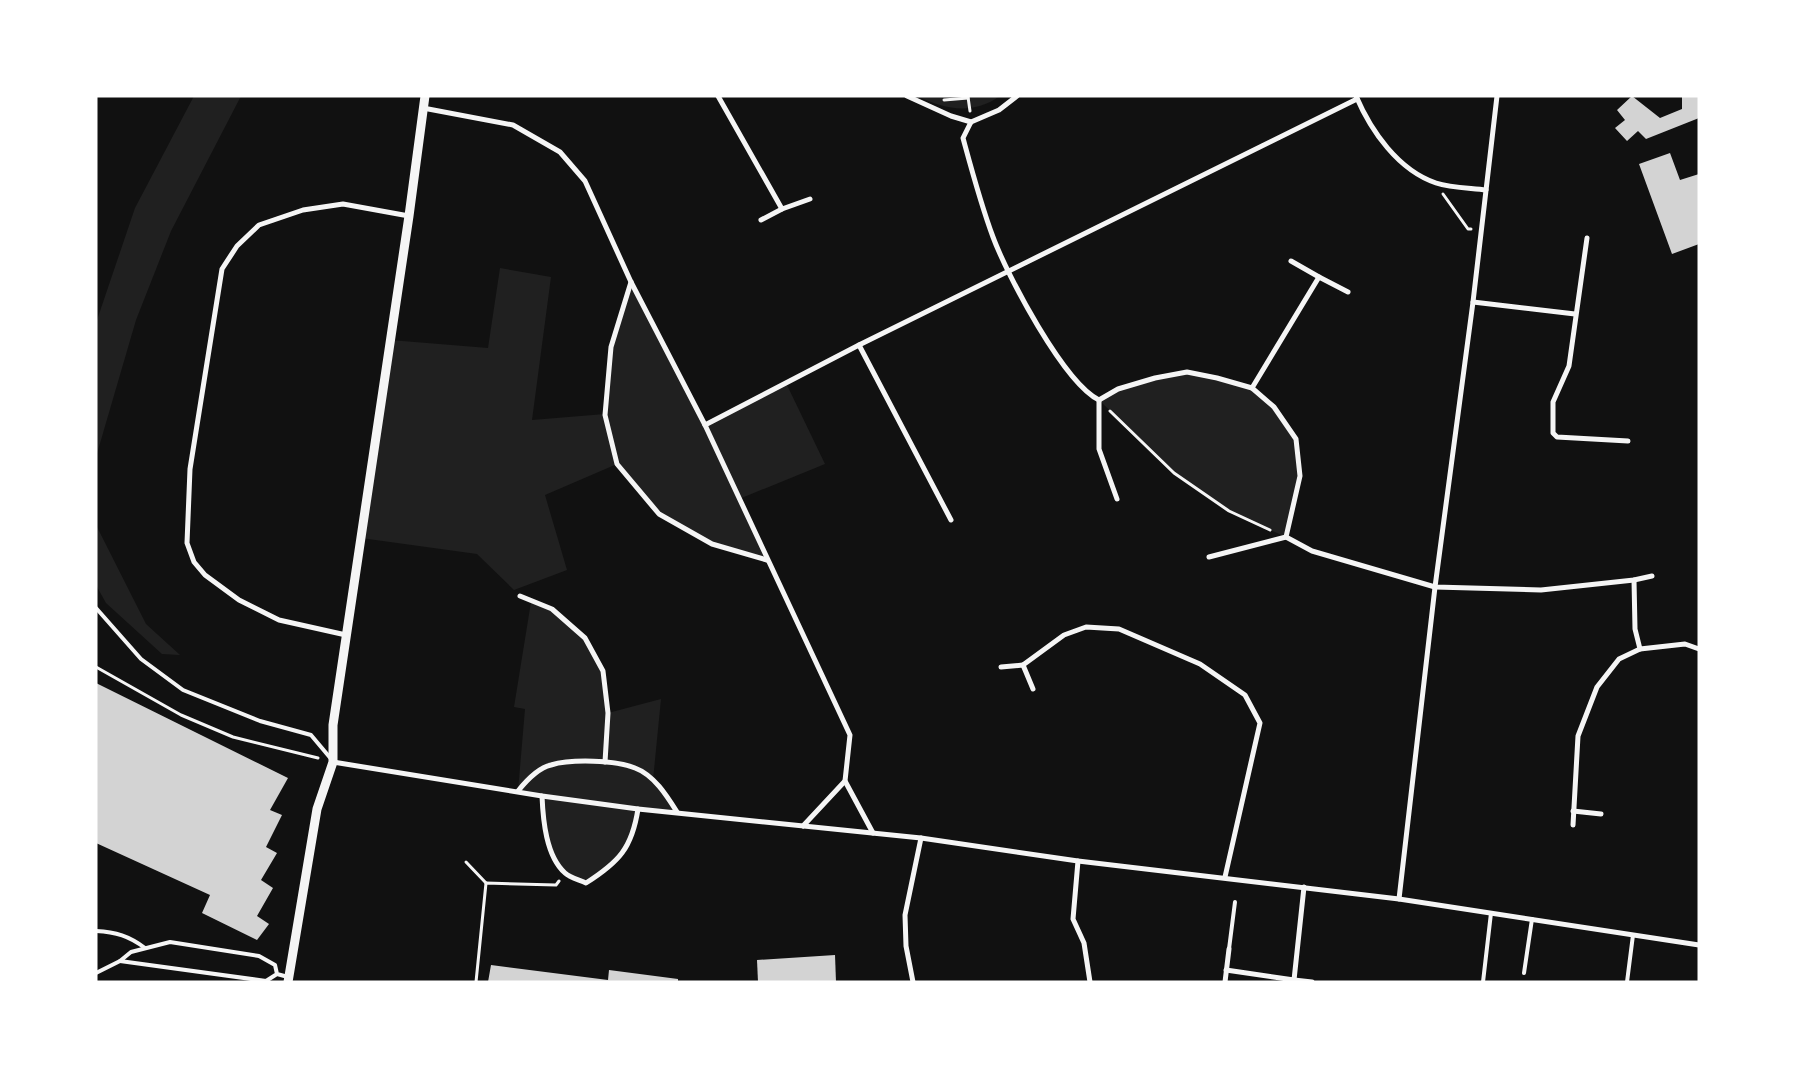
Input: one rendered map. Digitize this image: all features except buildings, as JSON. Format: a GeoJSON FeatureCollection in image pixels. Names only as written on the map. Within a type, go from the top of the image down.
{"type":"FeatureCollection","features":[{"type":"Feature","properties":{"kind":"street"},"geometry":{"type":"LineString","coordinates":[[288,979],[317,809],[333,762],[333,725],[409,216],[425,96]]}},
{"type":"Feature","properties":{"kind":"street"},"geometry":{"type":"LineString","coordinates":[[718,96],[782,209]]}},
{"type":"Feature","properties":{"kind":"street"},"geometry":{"type":"LineString","coordinates":[[907,96],[951,116],[971,122]]}},
{"type":"Feature","properties":{"kind":"street"},"geometry":{"type":"LineString","coordinates":[[1017,96],[998,110],[971,122],[963,138],[993,237],[1009,272],[1053,351],[1089,395],[1100,400]]}},
{"type":"Feature","properties":{"kind":"street"},"geometry":{"type":"LineString","coordinates":[[1399,899],[1435,586],[1482,231],[1497,96]]}},
{"type":"Feature","properties":{"kind":"street"},"geometry":{"type":"LineString","coordinates":[[705,425],[859,345],[1356,98],[1381,140],[1409,168],[1436,183],[1486,190]]}},
{"type":"Feature","properties":{"kind":"street"},"geometry":{"type":"LineString","coordinates":[[423,108],[513,125],[560,152],[585,181],[631,282],[705,425],[850,735],[845,781],[873,833]]}},
{"type":"Feature","properties":{"kind":"street"},"geometry":{"type":"LineString","coordinates":[[761,220],[782,209],[810,199]]}},
{"type":"Feature","properties":{"kind":"street"},"geometry":{"type":"LineString","coordinates":[[346,635],[279,620],[239,600],[205,575],[194,562],[187,542],[190,469],[222,269],[237,246],[259,225],[303,210],[343,204],[409,216]]}},
{"type":"Feature","properties":{"kind":"street"},"geometry":{"type":"LineString","coordinates":[[1587,238],[1569,366],[1553,402],[1553,433],[1557,437],[1628,441]]}},
{"type":"Feature","properties":{"kind":"street"},"geometry":{"type":"LineString","coordinates":[[1291,261],[1348,292]]}},
{"type":"Feature","properties":{"kind":"street"},"geometry":{"type":"LineString","coordinates":[[1252,388],[1319,277]]}},
{"type":"Feature","properties":{"kind":"street"},"geometry":{"type":"LineString","coordinates":[[631,282],[611,347],[605,415],[617,464],[659,514],[712,544],[767,560]]}},
{"type":"Feature","properties":{"kind":"street"},"geometry":{"type":"LineString","coordinates":[[1473,302],[1575,314]]}},
{"type":"Feature","properties":{"kind":"street"},"geometry":{"type":"LineString","coordinates":[[859,345],[951,520]]}},
{"type":"Feature","properties":{"kind":"street"},"geometry":{"type":"LineString","coordinates":[[1100,400],[1118,389],[1155,378],[1187,372],[1252,388],[1274,407],[1296,438],[1300,476],[1286,538]]}},
{"type":"Feature","properties":{"kind":"street"},"geometry":{"type":"LineString","coordinates":[[1100,400],[1099,449],[1117,499]]}},
{"type":"Feature","properties":{"kind":"street"},"geometry":{"type":"LineString","coordinates":[[1209,557],[1286,538],[1312,551],[1435,586],[1541,590],[1634,580],[1652,576]]}},
{"type":"Feature","properties":{"kind":"street"},"geometry":{"type":"LineString","coordinates":[[1634,580],[1635,629],[1640,649]]}},
{"type":"Feature","properties":{"kind":"street"},"geometry":{"type":"LineString","coordinates":[[520,596],[552,609],[586,638],[603,671],[608,713],[605,762]]}},
{"type":"Feature","properties":{"kind":"street"},"geometry":{"type":"LineString","coordinates":[[1001,667],[1023,665],[1064,635],[1086,627],[1119,629],[1200,664],[1245,695],[1260,723],[1225,877]]}},
{"type":"Feature","properties":{"kind":"street"},"geometry":{"type":"LineString","coordinates":[[1573,825],[1578,736],[1597,687],[1619,659],[1640,649],[1685,644],[1699,649]]}},
{"type":"Feature","properties":{"kind":"street"},"geometry":{"type":"LineString","coordinates":[[1023,665],[1033,689]]}},
{"type":"Feature","properties":{"kind":"street"},"geometry":{"type":"LineString","coordinates":[[333,762],[542,796],[921,838],[1078,861],[1399,899],[1699,945]]}},
{"type":"Feature","properties":{"kind":"street"},"geometry":{"type":"LineString","coordinates":[[518,791],[526,780],[550,765],[577,762],[605,762],[635,768],[653,780],[677,812]]}},
{"type":"Feature","properties":{"kind":"street"},"geometry":{"type":"LineString","coordinates":[[803,826],[845,781]]}},
{"type":"Feature","properties":{"kind":"street"},"geometry":{"type":"LineString","coordinates":[[542,796],[543,819],[550,849],[565,873],[586,883],[601,874],[621,855],[634,834],[638,808]]}},
{"type":"Feature","properties":{"kind":"street"},"geometry":{"type":"LineString","coordinates":[[1573,811],[1600,814]]}},
{"type":"Feature","properties":{"kind":"street"},"geometry":{"type":"LineString","coordinates":[[913,982],[906,946],[905,915],[921,838]]}},
{"type":"Feature","properties":{"kind":"street"},"geometry":{"type":"LineString","coordinates":[[1078,861],[1073,920],[1084,943],[1090,982]]}},
{"type":"Feature","properties":{"kind":"street"},"geometry":{"type":"LineString","coordinates":[[1294,980],[1304,887]]}},
{"type":"Feature","properties":{"kind":"street"},"geometry":{"type":"LineString","coordinates":[[1225,982],[1229,949]]}},
{"type":"Feature","properties":{"kind":"street"},"geometry":{"type":"LineString","coordinates":[[1226,970],[1312,982]]}},
{"type":"Feature","properties":{"kind":"lane"},"geometry":{"type":"LineString","coordinates":[[96,608],[141,659],[183,690],[260,721],[311,735],[333,762]]}},
{"type":"Feature","properties":{"kind":"lane"},"geometry":{"type":"LineString","coordinates":[[1229,949],[1235,902]]}},
{"type":"Feature","properties":{"kind":"lane"},"geometry":{"type":"LineString","coordinates":[[1483,982],[1492,913]]}},
{"type":"Feature","properties":{"kind":"lane"},"geometry":{"type":"LineString","coordinates":[[1524,973],[1532,919]]}},
{"type":"Feature","properties":{"kind":"lane"},"geometry":{"type":"LineString","coordinates":[[96,931],[113,932],[129,937],[145,948]]}},
{"type":"Feature","properties":{"kind":"lane"},"geometry":{"type":"LineString","coordinates":[[1627,982],[1633,935]]}},
{"type":"Feature","properties":{"kind":"lane"},"geometry":{"type":"LineString","coordinates":[[96,973],[120,961],[131,952],[170,942],[259,956],[276,965],[277,974]]}},
{"type":"Feature","properties":{"kind":"lane"},"geometry":{"type":"LineString","coordinates":[[120,961],[266,981],[277,974]]}},
{"type":"Feature","properties":{"kind":"lane"},"geometry":{"type":"LineString","coordinates":[[277,974],[288,979]]}},
{"type":"Feature","properties":{"kind":"path"},"geometry":{"type":"LineString","coordinates":[[937,98],[947,100],[968,98]]}},
{"type":"Feature","properties":{"kind":"path"},"geometry":{"type":"LineString","coordinates":[[1443,184],[1443,195],[1468,229],[1482,231]]}},
{"type":"Feature","properties":{"kind":"path"},"geometry":{"type":"LineString","coordinates":[[1100,400],[1174,473],[1229,511],[1286,538]]}},
{"type":"Feature","properties":{"kind":"path"},"geometry":{"type":"LineString","coordinates":[[96,667],[181,715],[233,737],[333,762]]}},
{"type":"Feature","properties":{"kind":"path"},"geometry":{"type":"LineString","coordinates":[[466,862],[486,883],[556,885],[565,873]]}},
{"type":"Feature","properties":{"kind":"path"},"geometry":{"type":"LineString","coordinates":[[476,982],[486,883]]}},
{"type":"Feature","properties":{"kind":"shaded area"},"geometry":{"type":"Polygon","coordinates":[[[194,96],[241,96],[171,231],[136,320],[96,457],[96,323],[135,208],[194,96]]]}},
{"type":"Feature","properties":{"kind":"shaded area"},"geometry":{"type":"Polygon","coordinates":[[[917,96],[1000,96],[980,106],[959,108],[938,105],[917,96]]]}},
{"type":"Feature","properties":{"kind":"shaded area"},"geometry":{"type":"Polygon","coordinates":[[[500,268],[551,277],[532,420],[605,414],[611,347],[631,282],[705,424],[786,383],[825,464],[739,499],[767,560],[712,544],[659,514],[617,464],[545,495],[567,570],[514,590],[477,554],[361,538],[390,340],[488,348],[500,268]]]}},
{"type":"Feature","properties":{"kind":"shaded area"},"geometry":{"type":"Polygon","coordinates":[[[1187,372],[1252,388],[1274,407],[1296,439],[1300,476],[1286,537],[1229,511],[1174,473],[1099,400],[1118,389],[1187,372]]]}},
{"type":"Feature","properties":{"kind":"shaded area"},"geometry":{"type":"Polygon","coordinates":[[[96,525],[146,624],[180,655],[162,654],[106,603],[96,585],[96,525]]]}},
{"type":"Feature","properties":{"kind":"shaded area"},"geometry":{"type":"Polygon","coordinates":[[[531,602],[565,620],[591,647],[603,670],[608,713],[661,699],[653,780],[677,812],[638,809],[632,835],[622,853],[586,883],[565,873],[550,849],[542,796],[518,791],[525,709],[514,707],[531,602]]]}}]}
